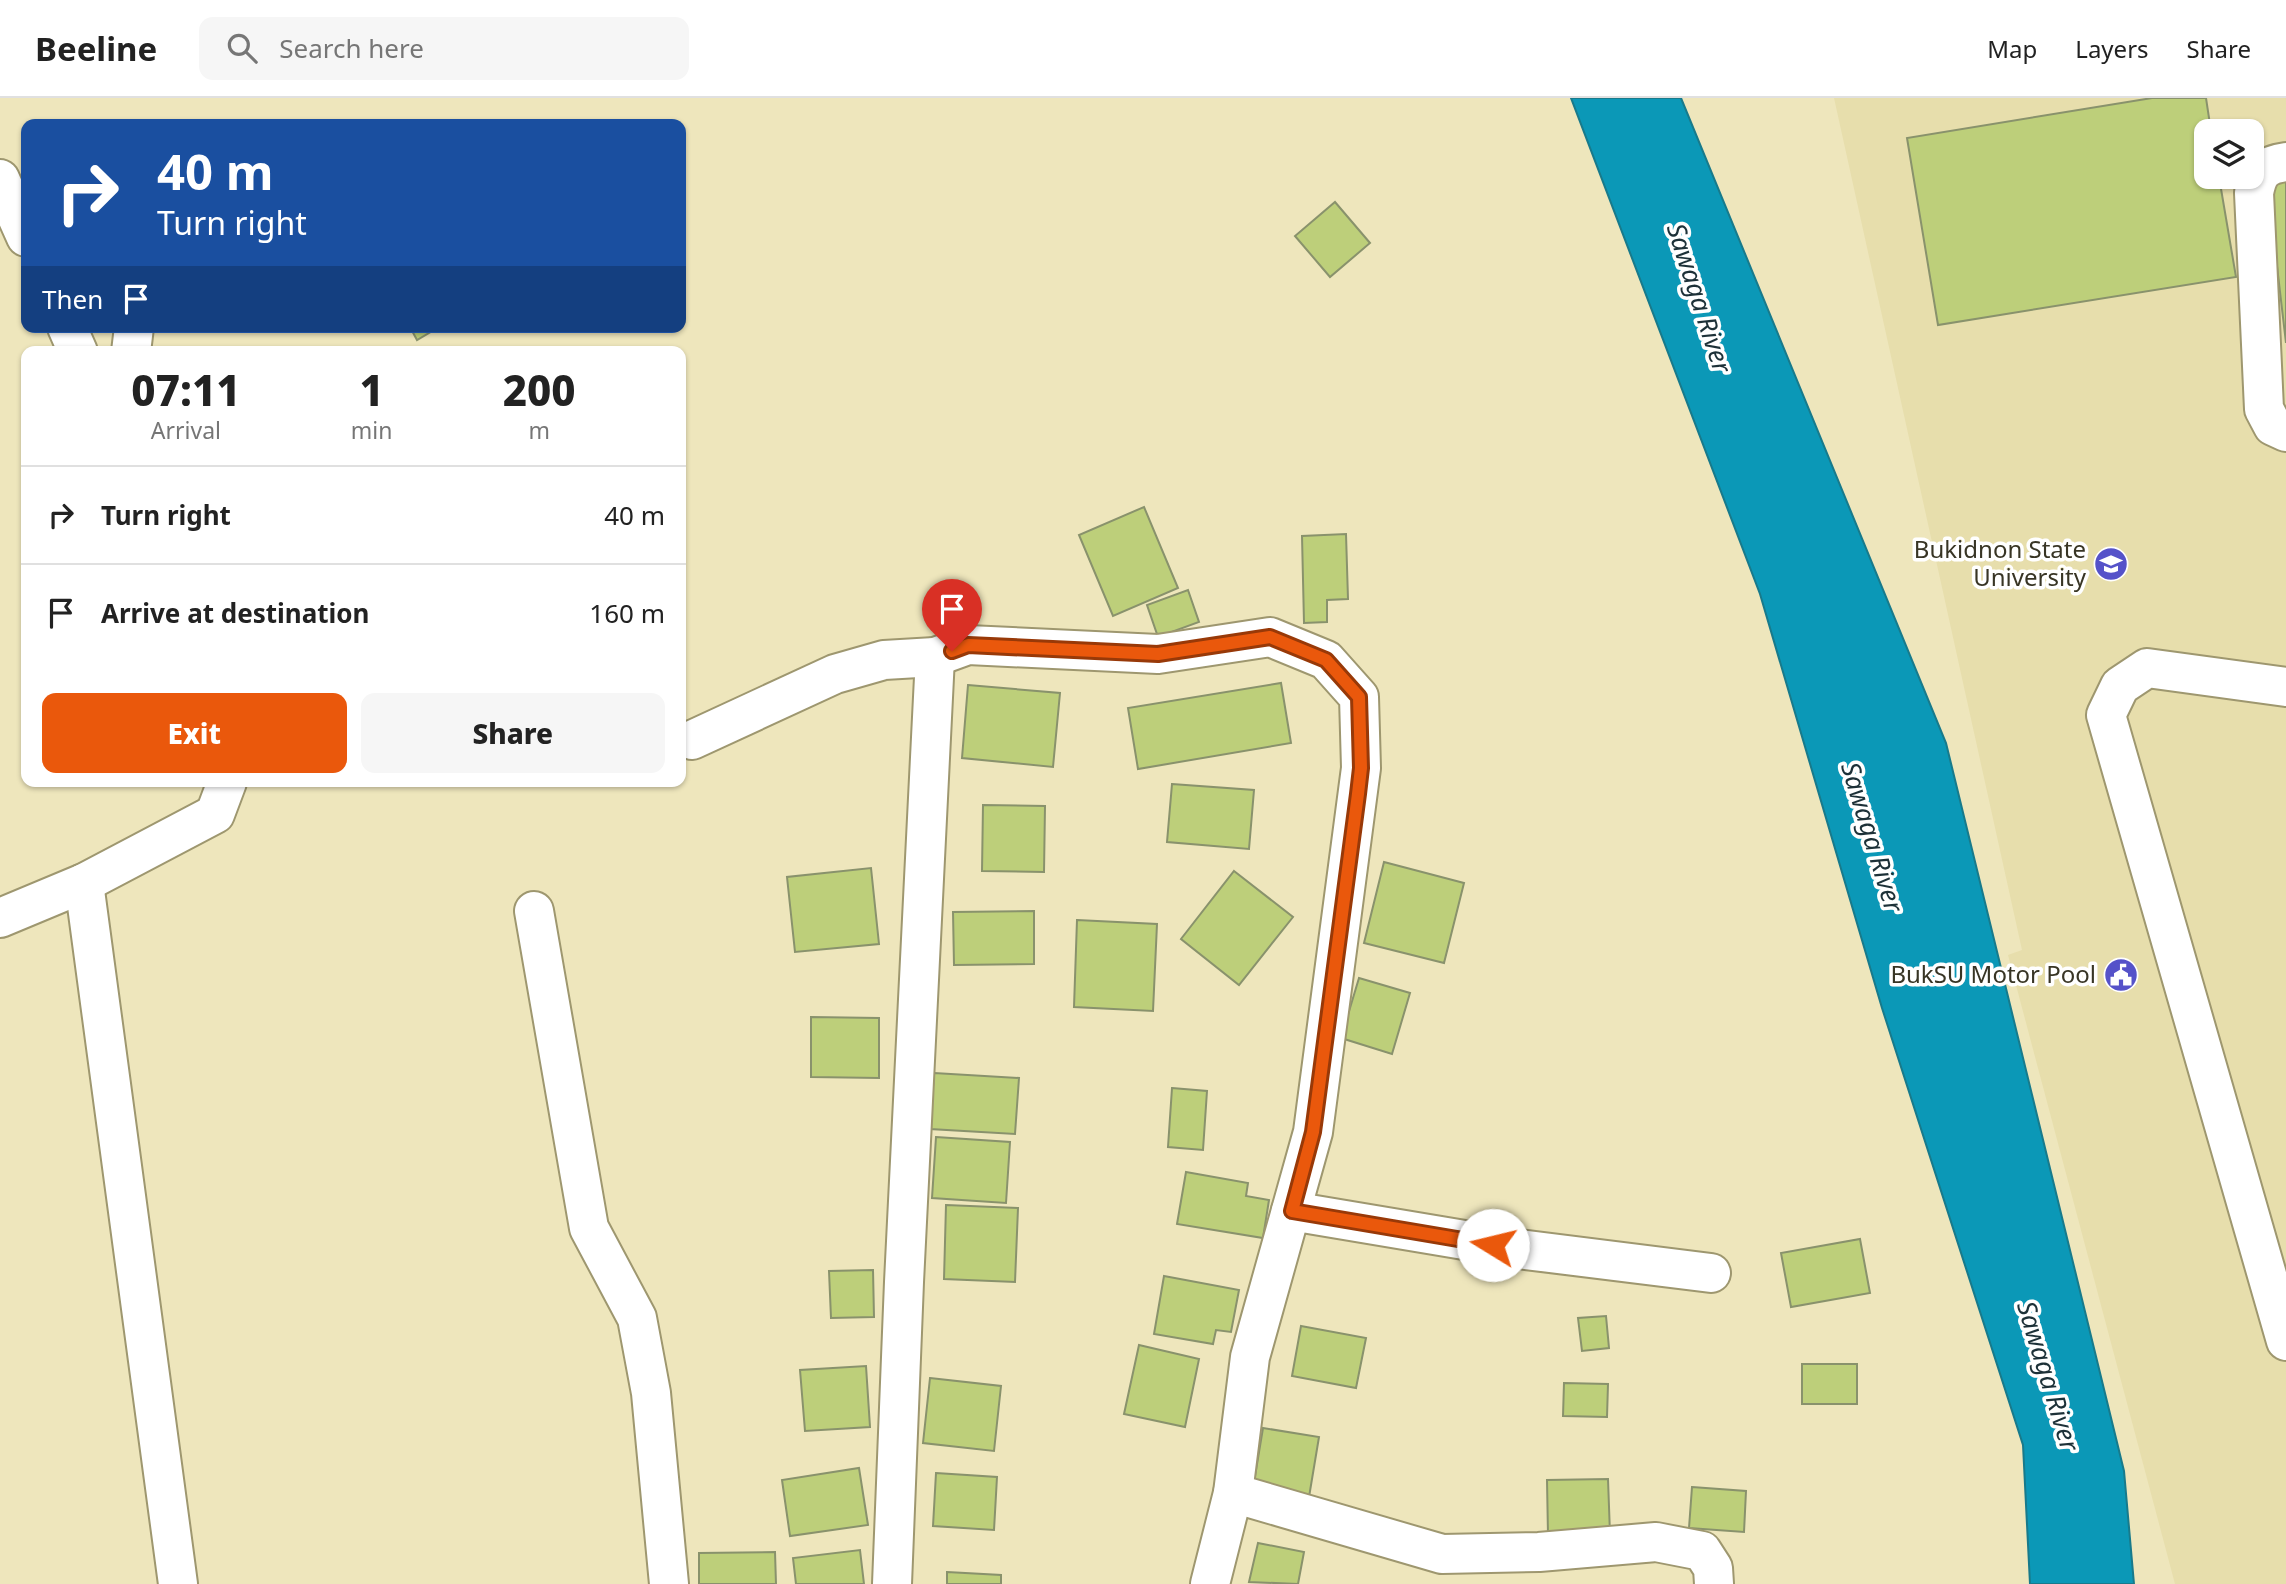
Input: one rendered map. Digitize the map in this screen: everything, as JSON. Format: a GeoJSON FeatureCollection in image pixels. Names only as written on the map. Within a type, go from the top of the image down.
{"type":"FeatureCollection","features":[{"type":"Feature","properties":{"kind":"street"},"geometry":{"type":"LineString","coordinates":[[2286,162],[2268,164],[2257,176],[2254,194],[2264,409],[2273,426],[2286,432]]}},
{"type":"Feature","properties":{"kind":"street"},"geometry":{"type":"LineString","coordinates":[[0,178],[21,226]]}},
{"type":"Feature","properties":{"kind":"street"},"geometry":{"type":"LineString","coordinates":[[692,740],[835,674],[884,660],[935,657],[968,645],[1158,654],[1270,637],[1326,660],[1359,697],[1361,768],[1313,1132],[1251,1357],[1233,1493],[1210,1584]]}},
{"type":"Feature","properties":{"kind":"street"},"geometry":{"type":"LineString","coordinates":[[892,1584],[935,657]]}},
{"type":"Feature","properties":{"kind":"street"},"geometry":{"type":"LineString","coordinates":[[2286,687],[2147,668],[2120,686],[2106,715],[2286,1340]]}},
{"type":"Feature","properties":{"kind":"street"},"geometry":{"type":"LineString","coordinates":[[0,918],[84,883],[215,814],[225,787]]}},
{"type":"Feature","properties":{"kind":"street"},"geometry":{"type":"LineString","coordinates":[[84,883],[178,1584]]}},
{"type":"Feature","properties":{"kind":"street"},"geometry":{"type":"LineString","coordinates":[[534,911],[589,1228],[637,1318],[651,1394],[669,1584]]}},
{"type":"Feature","properties":{"kind":"street"},"geometry":{"type":"LineString","coordinates":[[1292,1211],[1518,1249],[1711,1273]]}},
{"type":"Feature","properties":{"kind":"street"},"geometry":{"type":"LineString","coordinates":[[1233,1493],[1442,1554],[1539,1552],[1656,1542],[1702,1551],[1713,1568],[1714,1584]]}},
{"type":"Feature","properties":{"kind":"shaded area","name":"Bukidnon State University"},"geometry":{"type":"Polygon","coordinates":[[[1834,98],[2286,98],[2286,1584],[2175,1584],[2008,955],[2022,950],[1834,98]]]}},
{"type":"Feature","properties":{"kind":"water","name":"Sawaga River"},"geometry":{"type":"Polygon","coordinates":[[[1571,98],[1681,98],[1946,743],[2124,1471],[2134,1584],[2030,1584],[2023,1445],[1882,1008],[1760,594],[1571,98]]]}},
{"type":"Feature","properties":{"kind":"building"},"geometry":{"type":"Polygon","coordinates":[[[2152,98],[2206,98],[2209,119],[2194,119],[2194,189],[2221,189],[2236,277],[1938,325],[1907,138],[2152,98]]]}},
{"type":"Feature","properties":{"kind":"building"},"geometry":{"type":"Polygon","coordinates":[[[2286,179],[2286,343],[2267,181],[2286,179]]]}},
{"type":"Feature","properties":{"kind":"building"},"geometry":{"type":"Polygon","coordinates":[[[1335,202],[1370,243],[1330,277],[1295,236],[1335,202]]]}},
{"type":"Feature","properties":{"kind":"building"},"geometry":{"type":"Polygon","coordinates":[[[413,333],[429,333],[417,340],[413,333]]]}},
{"type":"Feature","properties":{"kind":"building"},"geometry":{"type":"Polygon","coordinates":[[[1144,507],[1178,588],[1113,616],[1079,535],[1144,507]]]}},
{"type":"Feature","properties":{"kind":"building"},"geometry":{"type":"Polygon","coordinates":[[[1346,534],[1348,599],[1327,600],[1327,622],[1304,623],[1302,536],[1346,534]]]}},
{"type":"Feature","properties":{"kind":"building"},"geometry":{"type":"Polygon","coordinates":[[[1188,590],[1199,622],[1158,637],[1147,605],[1188,590]]]}},
{"type":"Feature","properties":{"kind":"building"},"geometry":{"type":"Polygon","coordinates":[[[1281,683],[1291,743],[1138,769],[1128,708],[1281,683]]]}},
{"type":"Feature","properties":{"kind":"building"},"geometry":{"type":"Polygon","coordinates":[[[968,685],[1060,693],[1053,767],[962,758],[968,685]]]}},
{"type":"Feature","properties":{"kind":"building"},"geometry":{"type":"Polygon","coordinates":[[[1172,784],[1254,790],[1249,849],[1167,842],[1172,784]]]}},
{"type":"Feature","properties":{"kind":"building"},"geometry":{"type":"Polygon","coordinates":[[[983,805],[1045,806],[1044,872],[982,871],[983,805]]]}},
{"type":"Feature","properties":{"kind":"building"},"geometry":{"type":"Polygon","coordinates":[[[1384,862],[1464,883],[1444,963],[1364,943],[1384,862]]]}},
{"type":"Feature","properties":{"kind":"building"},"geometry":{"type":"Polygon","coordinates":[[[871,868],[879,944],[795,952],[787,877],[871,868]]]}},
{"type":"Feature","properties":{"kind":"building"},"geometry":{"type":"Polygon","coordinates":[[[1234,871],[1293,917],[1239,985],[1181,939],[1234,871]]]}},
{"type":"Feature","properties":{"kind":"building"},"geometry":{"type":"Polygon","coordinates":[[[1034,911],[1034,964],[954,965],[953,912],[1034,911]]]}},
{"type":"Feature","properties":{"kind":"building"},"geometry":{"type":"Polygon","coordinates":[[[1077,920],[1157,924],[1153,1011],[1074,1007],[1077,920]]]}},
{"type":"Feature","properties":{"kind":"building"},"geometry":{"type":"Polygon","coordinates":[[[1359,978],[1410,993],[1392,1054],[1341,1038],[1359,978]]]}},
{"type":"Feature","properties":{"kind":"building"},"geometry":{"type":"Polygon","coordinates":[[[811,1017],[879,1018],[879,1078],[811,1077],[811,1017]]]}},
{"type":"Feature","properties":{"kind":"building"},"geometry":{"type":"Polygon","coordinates":[[[934,1073],[1019,1078],[1015,1134],[930,1129],[934,1073]]]}},
{"type":"Feature","properties":{"kind":"building"},"geometry":{"type":"Polygon","coordinates":[[[1172,1088],[1207,1091],[1203,1150],[1168,1147],[1172,1088]]]}},
{"type":"Feature","properties":{"kind":"building"},"geometry":{"type":"Polygon","coordinates":[[[936,1137],[1010,1142],[1006,1203],[932,1198],[936,1137]]]}},
{"type":"Feature","properties":{"kind":"building"},"geometry":{"type":"Polygon","coordinates":[[[1186,1172],[1248,1183],[1246,1196],[1269,1200],[1263,1238],[1177,1224],[1186,1172]]]}},
{"type":"Feature","properties":{"kind":"building"},"geometry":{"type":"Polygon","coordinates":[[[946,1205],[1018,1208],[1015,1282],[944,1279],[946,1205]]]}},
{"type":"Feature","properties":{"kind":"building"},"geometry":{"type":"Polygon","coordinates":[[[1860,1239],[1870,1293],[1791,1307],[1781,1253],[1860,1239]]]}},
{"type":"Feature","properties":{"kind":"building"},"geometry":{"type":"Polygon","coordinates":[[[873,1270],[874,1317],[831,1318],[829,1271],[873,1270]]]}},
{"type":"Feature","properties":{"kind":"building"},"geometry":{"type":"Polygon","coordinates":[[[1164,1276],[1239,1290],[1231,1332],[1216,1330],[1213,1344],[1154,1334],[1164,1276]]]}},
{"type":"Feature","properties":{"kind":"building"},"geometry":{"type":"Polygon","coordinates":[[[1606,1316],[1609,1348],[1582,1351],[1578,1318],[1606,1316]]]}},
{"type":"Feature","properties":{"kind":"building"},"geometry":{"type":"Polygon","coordinates":[[[1301,1326],[1366,1338],[1356,1388],[1292,1376],[1301,1326]]]}},
{"type":"Feature","properties":{"kind":"building"},"geometry":{"type":"Polygon","coordinates":[[[1139,1345],[1199,1359],[1185,1427],[1124,1414],[1139,1345]]]}},
{"type":"Feature","properties":{"kind":"building"},"geometry":{"type":"Polygon","coordinates":[[[1802,1364],[1857,1364],[1857,1404],[1802,1404],[1802,1364]]]}},
{"type":"Feature","properties":{"kind":"building"},"geometry":{"type":"Polygon","coordinates":[[[866,1366],[870,1427],[805,1431],[800,1370],[866,1366]]]}},
{"type":"Feature","properties":{"kind":"building"},"geometry":{"type":"Polygon","coordinates":[[[930,1378],[1001,1386],[994,1451],[923,1443],[930,1378]]]}},
{"type":"Feature","properties":{"kind":"building"},"geometry":{"type":"Polygon","coordinates":[[[1564,1383],[1608,1384],[1607,1417],[1563,1416],[1564,1383]]]}},
{"type":"Feature","properties":{"kind":"building"},"geometry":{"type":"Polygon","coordinates":[[[1263,1428],[1319,1437],[1309,1497],[1253,1488],[1263,1428]]]}},
{"type":"Feature","properties":{"kind":"building"},"geometry":{"type":"Polygon","coordinates":[[[859,1468],[868,1525],[790,1536],[782,1480],[859,1468]]]}},
{"type":"Feature","properties":{"kind":"building"},"geometry":{"type":"Polygon","coordinates":[[[936,1473],[997,1477],[994,1530],[933,1526],[936,1473]]]}},
{"type":"Feature","properties":{"kind":"building"},"geometry":{"type":"Polygon","coordinates":[[[1608,1479],[1610,1534],[1548,1535],[1547,1480],[1608,1479]]]}},
{"type":"Feature","properties":{"kind":"building"},"geometry":{"type":"Polygon","coordinates":[[[1692,1487],[1746,1491],[1744,1532],[1689,1528],[1692,1487]]]}},
{"type":"Feature","properties":{"kind":"building"},"geometry":{"type":"Polygon","coordinates":[[[1258,1543],[1304,1552],[1298,1584],[1249,1582],[1258,1543]]]}},
{"type":"Feature","properties":{"kind":"building"},"geometry":{"type":"Polygon","coordinates":[[[860,1550],[864,1584],[796,1584],[793,1558],[860,1550]]]}},
{"type":"Feature","properties":{"kind":"building"},"geometry":{"type":"Polygon","coordinates":[[[775,1552],[776,1584],[699,1584],[699,1553],[775,1552]]]}},
{"type":"Feature","properties":{"kind":"building"},"geometry":{"type":"Polygon","coordinates":[[[947,1572],[1001,1575],[1001,1584],[947,1584],[947,1572]]]}},
{"type":"Feature","properties":{"kind":"place","name":"Bukidnon State University"},"geometry":{"type":"Point","coordinates":[2111,564]}},
{"type":"Feature","properties":{"kind":"place","name":"BukSU Motor Pool"},"geometry":{"type":"Point","coordinates":[2121,975]}},
{"type":"Feature","properties":{"kind":"route"},"geometry":{"type":"LineString","coordinates":[[952,651],[968,645],[1158,654],[1270,637],[1326,660],[1359,697],[1361,768],[1313,1132],[1292,1211],[1493,1245]]}}]}
